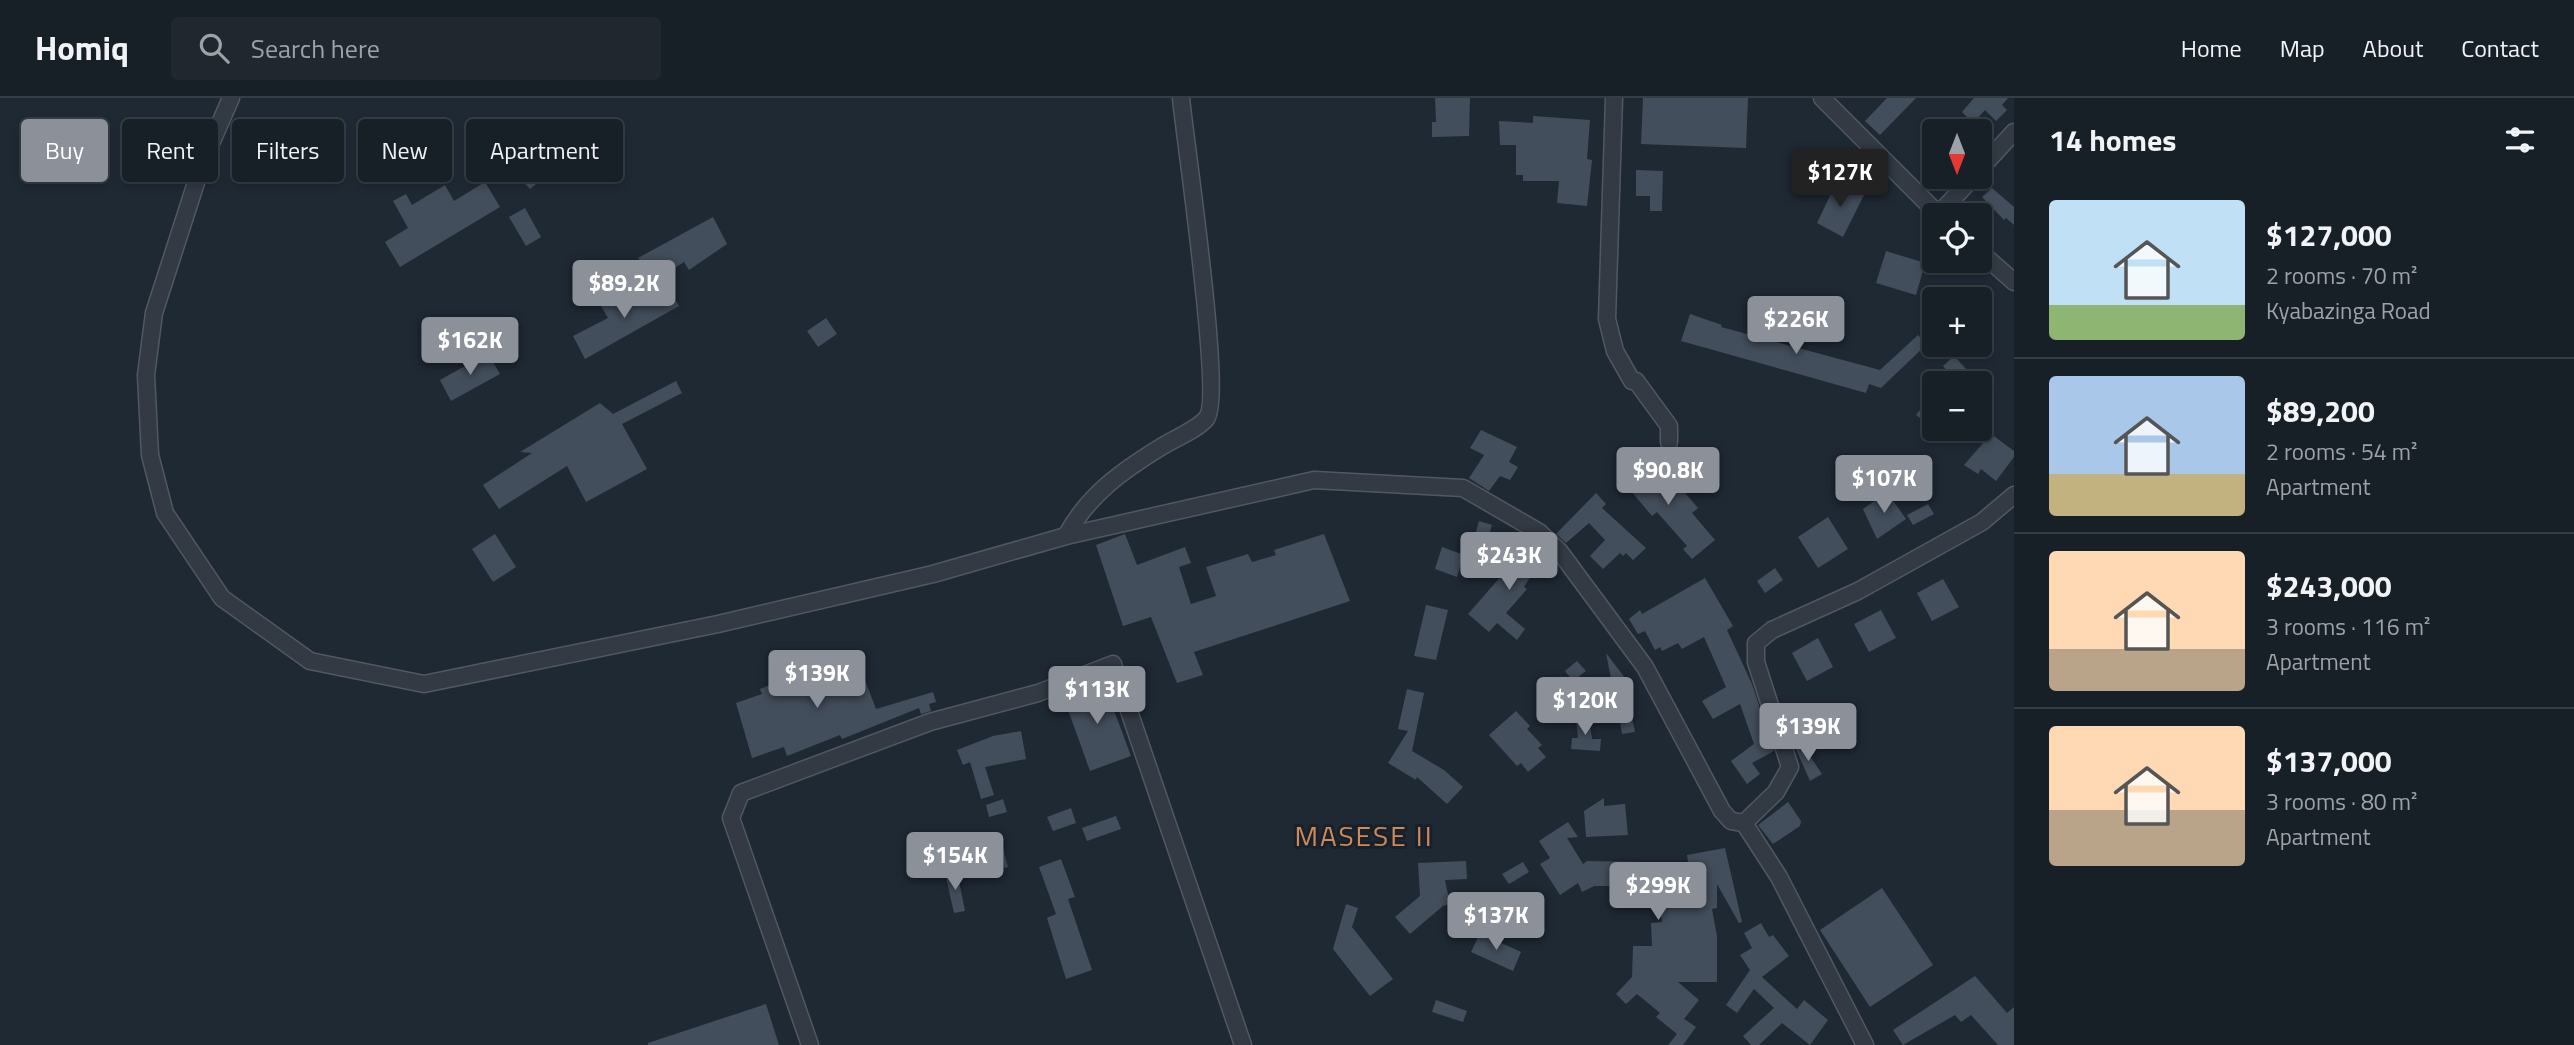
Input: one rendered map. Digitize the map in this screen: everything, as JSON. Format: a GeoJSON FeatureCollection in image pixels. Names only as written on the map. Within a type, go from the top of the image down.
{"type":"FeatureCollection","features":[{"type":"Feature","properties":{"kind":"street"},"geometry":{"type":"LineString","coordinates":[[231,98],[202,164],[154,313],[146,375],[150,456],[165,513],[222,598],[310,661],[424,684],[718,624],[933,573],[1066,536],[1314,480],[1463,488],[1539,532],[1560,552],[1645,667],[1722,811],[1731,821],[1744,823],[1779,877],[1865,1045]]}},
{"type":"Feature","properties":{"kind":"street"},"geometry":{"type":"LineString","coordinates":[[1066,536],[1086,502],[1123,471],[1202,423],[1211,410],[1208,328],[1181,98]]}},
{"type":"Feature","properties":{"kind":"street"},"geometry":{"type":"LineString","coordinates":[[1614,98],[1607,319],[1615,351],[1632,381],[1636,381],[1669,426],[1669,442]]}},
{"type":"Feature","properties":{"kind":"street"},"geometry":{"type":"LineString","coordinates":[[1822,98],[1927,203]]}},
{"type":"Feature","properties":{"kind":"street"},"geometry":{"type":"LineString","coordinates":[[1992,156],[2014,132]]}},
{"type":"Feature","properties":{"kind":"street"},"geometry":{"type":"LineString","coordinates":[[1950,203],[1962,189]]}},
{"type":"Feature","properties":{"kind":"street"},"geometry":{"type":"LineString","coordinates":[[1992,263],[2014,282]]}},
{"type":"Feature","properties":{"kind":"street"},"geometry":{"type":"LineString","coordinates":[[1744,823],[1776,792],[1790,767],[1756,662],[1755,649],[1760,637],[1858,591],[1982,522],[2014,495]]}},
{"type":"Feature","properties":{"kind":"street"},"geometry":{"type":"LineString","coordinates":[[810,1045],[731,818],[741,793],[930,722],[1038,693],[1113,664],[1243,1045]]}},
{"type":"Feature","properties":{"kind":"building"},"geometry":{"type":"Polygon","coordinates":[[[1435,98],[1470,98],[1469,136],[1432,137],[1432,122],[1436,122],[1435,98]]]}},
{"type":"Feature","properties":{"kind":"building"},"geometry":{"type":"Polygon","coordinates":[[[1643,98],[1748,98],[1746,148],[1641,144],[1643,98]]]}},
{"type":"Feature","properties":{"kind":"building"},"geometry":{"type":"Polygon","coordinates":[[[1887,98],[1916,98],[1880,135],[1865,121],[1887,98]]]}},
{"type":"Feature","properties":{"kind":"building"},"geometry":{"type":"Polygon","coordinates":[[[1974,98],[2008,98],[2002,105],[2007,110],[1996,121],[1985,110],[1977,119],[1969,119],[1962,112],[1974,98]]]}},
{"type":"Feature","properties":{"kind":"building"},"geometry":{"type":"Polygon","coordinates":[[[1533,116],[1590,120],[1587,159],[1592,160],[1587,206],[1557,203],[1559,181],[1523,181],[1523,175],[1516,175],[1516,145],[1500,145],[1499,121],[1533,123],[1533,116]]]}},
{"type":"Feature","properties":{"kind":"building"},"geometry":{"type":"Polygon","coordinates":[[[1636,170],[1663,171],[1662,211],[1650,211],[1650,196],[1636,196],[1636,170]]]}},
{"type":"Feature","properties":{"kind":"building"},"geometry":{"type":"Polygon","coordinates":[[[485,182],[500,207],[400,267],[385,242],[408,228],[393,201],[406,194],[412,205],[445,185],[454,201],[485,182]]]}},
{"type":"Feature","properties":{"kind":"building"},"geometry":{"type":"Polygon","coordinates":[[[524,182],[538,182],[530,189],[524,182]]]}},
{"type":"Feature","properties":{"kind":"building"},"geometry":{"type":"Polygon","coordinates":[[[1836,183],[1864,195],[1843,237],[1817,223],[1836,183]]]}},
{"type":"Feature","properties":{"kind":"building"},"geometry":{"type":"Polygon","coordinates":[[[1992,188],[2014,207],[2014,225],[2006,218],[2004,220],[1992,207],[1992,203],[1988,203],[1982,197],[1992,188]]]}},
{"type":"Feature","properties":{"kind":"building"},"geometry":{"type":"Polygon","coordinates":[[[525,208],[541,237],[526,246],[509,217],[525,208]]]}},
{"type":"Feature","properties":{"kind":"building"},"geometry":{"type":"Polygon","coordinates":[[[713,217],[727,244],[689,270],[684,262],[654,281],[638,258],[713,217]]]}},
{"type":"Feature","properties":{"kind":"building"},"geometry":{"type":"Polygon","coordinates":[[[1886,251],[1922,262],[1922,273],[1916,295],[1876,283],[1886,251]]]}},
{"type":"Feature","properties":{"kind":"building"},"geometry":{"type":"Polygon","coordinates":[[[667,286],[679,306],[585,359],[573,336],[608,318],[598,301],[617,290],[627,307],[667,286]]]}},
{"type":"Feature","properties":{"kind":"building"},"geometry":{"type":"Polygon","coordinates":[[[1690,314],[1722,325],[1721,327],[1880,370],[1918,335],[1922,339],[1922,349],[1881,388],[1869,384],[1866,393],[1681,341],[1690,314]]]}},
{"type":"Feature","properties":{"kind":"building"},"geometry":{"type":"Polygon","coordinates":[[[826,318],[837,334],[818,347],[807,331],[826,318]]]}},
{"type":"Feature","properties":{"kind":"building"},"geometry":{"type":"Polygon","coordinates":[[[488,353],[500,374],[451,401],[440,380],[488,353]]]}},
{"type":"Feature","properties":{"kind":"building"},"geometry":{"type":"Polygon","coordinates":[[[1955,357],[1968,371],[1947,371],[1943,366],[1955,357]]]}},
{"type":"Feature","properties":{"kind":"building"},"geometry":{"type":"Polygon","coordinates":[[[676,381],[682,393],[622,424],[647,469],[586,502],[567,466],[499,509],[483,485],[532,453],[520,452],[600,403],[613,414],[676,381]]]}},
{"type":"Feature","properties":{"kind":"building"},"geometry":{"type":"Polygon","coordinates":[[[1922,407],[1922,420],[1916,415],[1922,407]]]}},
{"type":"Feature","properties":{"kind":"building"},"geometry":{"type":"Polygon","coordinates":[[[1481,430],[1517,447],[1509,462],[1518,467],[1510,480],[1500,476],[1489,491],[1469,478],[1484,455],[1470,448],[1481,430]]]}},
{"type":"Feature","properties":{"kind":"building"},"geometry":{"type":"Polygon","coordinates":[[[1992,435],[2014,451],[2014,457],[1996,481],[1981,469],[1978,474],[1964,465],[1985,441],[1992,441],[1992,435]]]}},
{"type":"Feature","properties":{"kind":"building"},"geometry":{"type":"Polygon","coordinates":[[[1645,457],[1671,495],[1680,487],[1698,508],[1692,513],[1715,540],[1692,559],[1683,549],[1687,546],[1657,512],[1652,516],[1620,478],[1645,457]]]}},
{"type":"Feature","properties":{"kind":"building"},"geometry":{"type":"Polygon","coordinates":[[[1887,492],[1906,519],[1877,539],[1863,509],[1887,492]]]}},
{"type":"Feature","properties":{"kind":"building"},"geometry":{"type":"Polygon","coordinates":[[[1596,493],[1606,504],[1602,508],[1646,548],[1633,560],[1626,553],[1623,556],[1620,553],[1603,569],[1590,556],[1605,540],[1589,523],[1566,543],[1556,534],[1596,493]]]}},
{"type":"Feature","properties":{"kind":"building"},"geometry":{"type":"Polygon","coordinates":[[[1928,504],[1934,514],[1913,525],[1907,515],[1928,504]]]}},
{"type":"Feature","properties":{"kind":"building"},"geometry":{"type":"Polygon","coordinates":[[[1828,517],[1848,549],[1818,568],[1798,537],[1828,517]]]}},
{"type":"Feature","properties":{"kind":"building"},"geometry":{"type":"Polygon","coordinates":[[[1479,521],[1492,525],[1486,546],[1473,542],[1479,521]]]}},
{"type":"Feature","properties":{"kind":"building"},"geometry":{"type":"Polygon","coordinates":[[[495,534],[516,567],[493,582],[472,549],[495,534]]]}},
{"type":"Feature","properties":{"kind":"building"},"geometry":{"type":"Polygon","coordinates":[[[1125,534],[1137,565],[1185,547],[1191,563],[1179,567],[1191,604],[1216,596],[1206,567],[1248,554],[1252,562],[1276,555],[1274,550],[1324,534],[1350,601],[1194,652],[1203,675],[1177,683],[1151,617],[1123,626],[1096,545],[1125,534]]]}},
{"type":"Feature","properties":{"kind":"building"},"geometry":{"type":"Polygon","coordinates":[[[1535,542],[1551,558],[1529,579],[1524,587],[1527,589],[1506,613],[1525,629],[1517,640],[1497,623],[1489,632],[1468,614],[1516,559],[1514,558],[1535,542]]]}},
{"type":"Feature","properties":{"kind":"building"},"geometry":{"type":"Polygon","coordinates":[[[1442,547],[1464,555],[1457,577],[1435,569],[1442,547]]]}},
{"type":"Feature","properties":{"kind":"building"},"geometry":{"type":"Polygon","coordinates":[[[1775,568],[1783,580],[1765,593],[1757,581],[1775,568]]]}},
{"type":"Feature","properties":{"kind":"building"},"geometry":{"type":"Polygon","coordinates":[[[1705,578],[1733,626],[1727,630],[1752,684],[1774,751],[1752,763],[1760,774],[1747,784],[1731,761],[1754,744],[1740,704],[1713,719],[1702,701],[1726,687],[1704,637],[1682,649],[1678,643],[1662,651],[1660,647],[1655,650],[1645,631],[1638,634],[1629,619],[1640,610],[1642,614],[1705,578]]]}},
{"type":"Feature","properties":{"kind":"building"},"geometry":{"type":"Polygon","coordinates":[[[1943,579],[1959,607],[1932,621],[1917,593],[1943,579]]]}},
{"type":"Feature","properties":{"kind":"building"},"geometry":{"type":"Polygon","coordinates":[[[1426,605],[1448,610],[1436,660],[1414,656],[1426,605]]]}},
{"type":"Feature","properties":{"kind":"building"},"geometry":{"type":"Polygon","coordinates":[[[1881,610],[1896,638],[1869,652],[1854,624],[1881,610]]]}},
{"type":"Feature","properties":{"kind":"building"},"geometry":{"type":"Polygon","coordinates":[[[1818,638],[1833,667],[1807,681],[1792,653],[1818,638]]]}},
{"type":"Feature","properties":{"kind":"building"},"geometry":{"type":"Polygon","coordinates":[[[1606,653],[1632,687],[1615,699],[1606,653]]]}},
{"type":"Feature","properties":{"kind":"building"},"geometry":{"type":"Polygon","coordinates":[[[857,659],[876,709],[933,692],[936,702],[929,704],[931,711],[921,714],[919,708],[842,739],[840,735],[787,756],[784,747],[752,758],[736,703],[762,694],[760,689],[802,672],[805,679],[857,659]]]}},
{"type":"Feature","properties":{"kind":"building"},"geometry":{"type":"Polygon","coordinates":[[[1577,661],[1586,671],[1573,681],[1565,671],[1577,661]]]}},
{"type":"Feature","properties":{"kind":"building"},"geometry":{"type":"Polygon","coordinates":[[[1103,681],[1131,756],[1090,771],[1063,696],[1103,681]]]}},
{"type":"Feature","properties":{"kind":"building"},"geometry":{"type":"Polygon","coordinates":[[[1407,689],[1424,693],[1412,751],[1444,770],[1463,787],[1447,804],[1417,777],[1416,780],[1388,763],[1408,731],[1398,729],[1407,689]]]}},
{"type":"Feature","properties":{"kind":"building"},"geometry":{"type":"Polygon","coordinates":[[[1630,709],[1635,732],[1622,734],[1618,711],[1630,709]]]}},
{"type":"Feature","properties":{"kind":"building"},"geometry":{"type":"Polygon","coordinates":[[[1516,711],[1530,726],[1527,729],[1542,745],[1538,748],[1546,757],[1528,772],[1521,763],[1517,766],[1489,735],[1516,711]]]}},
{"type":"Feature","properties":{"kind":"building"},"geometry":{"type":"Polygon","coordinates":[[[1589,716],[1592,739],[1601,739],[1600,751],[1571,749],[1572,738],[1578,738],[1576,719],[1589,716]]]}},
{"type":"Feature","properties":{"kind":"building"},"geometry":{"type":"Polygon","coordinates":[[[1021,731],[1026,759],[985,767],[994,795],[981,799],[970,762],[963,765],[957,750],[993,736],[1021,731]]]}},
{"type":"Feature","properties":{"kind":"building"},"geometry":{"type":"Polygon","coordinates":[[[1801,743],[1822,774],[1810,781],[1795,747],[1801,743]]]}},
{"type":"Feature","properties":{"kind":"building"},"geometry":{"type":"Polygon","coordinates":[[[1604,798],[1604,806],[1625,804],[1628,835],[1586,837],[1584,811],[1604,798]]]}},
{"type":"Feature","properties":{"kind":"building"},"geometry":{"type":"Polygon","coordinates":[[[1003,799],[1007,812],[989,817],[986,805],[1003,799]]]}},
{"type":"Feature","properties":{"kind":"building"},"geometry":{"type":"Polygon","coordinates":[[[1788,802],[1801,821],[1800,826],[1773,844],[1758,825],[1788,802]]]}},
{"type":"Feature","properties":{"kind":"building"},"geometry":{"type":"Polygon","coordinates":[[[1071,808],[1076,823],[1053,831],[1047,817],[1071,808]]]}},
{"type":"Feature","properties":{"kind":"building"},"geometry":{"type":"Polygon","coordinates":[[[1116,816],[1121,829],[1087,841],[1082,828],[1116,816]]]}},
{"type":"Feature","properties":{"kind":"building"},"geometry":{"type":"Polygon","coordinates":[[[1568,822],[1578,837],[1567,838],[1583,864],[1587,861],[1640,862],[1640,882],[1689,868],[1687,855],[1725,848],[1742,922],[1739,923],[1717,884],[1717,908],[1712,909],[1717,936],[1717,982],[1678,982],[1699,1000],[1684,1019],[1696,1027],[1683,1045],[1668,1045],[1677,1034],[1656,1017],[1660,1013],[1637,994],[1626,1004],[1616,994],[1632,977],[1633,946],[1652,946],[1651,923],[1662,922],[1659,900],[1610,900],[1610,886],[1594,886],[1582,892],[1578,883],[1560,895],[1540,864],[1550,858],[1539,841],[1568,822]]]}},
{"type":"Feature","properties":{"kind":"building"},"geometry":{"type":"Polygon","coordinates":[[[1001,840],[1008,867],[985,873],[978,846],[1001,840]]]}},
{"type":"Feature","properties":{"kind":"building"},"geometry":{"type":"Polygon","coordinates":[[[1061,859],[1075,897],[1068,899],[1092,970],[1066,979],[1047,918],[1056,914],[1039,867],[1061,859]]]}},
{"type":"Feature","properties":{"kind":"building"},"geometry":{"type":"Polygon","coordinates":[[[1466,861],[1467,879],[1445,880],[1450,904],[1443,906],[1410,934],[1395,917],[1420,896],[1418,863],[1466,861]]]}},
{"type":"Feature","properties":{"kind":"building"},"geometry":{"type":"Polygon","coordinates":[[[1523,862],[1529,872],[1509,884],[1502,874],[1523,862]]]}},
{"type":"Feature","properties":{"kind":"building"},"geometry":{"type":"Polygon","coordinates":[[[957,871],[965,911],[954,913],[945,873],[957,871]]]}},
{"type":"Feature","properties":{"kind":"building"},"geometry":{"type":"Polygon","coordinates":[[[1882,888],[1933,965],[1870,1007],[1820,930],[1882,888]]]}},
{"type":"Feature","properties":{"kind":"building"},"geometry":{"type":"Polygon","coordinates":[[[1346,904],[1358,908],[1352,927],[1393,979],[1370,996],[1333,949],[1346,904]]]}},
{"type":"Feature","properties":{"kind":"building"},"geometry":{"type":"Polygon","coordinates":[[[1761,923],[1769,937],[1773,935],[1789,956],[1762,977],[1797,1009],[1804,1000],[1828,1020],[1810,1045],[1782,1023],[1759,1045],[1751,1045],[1743,1036],[1774,1008],[1754,989],[1737,1013],[1726,1005],[1750,970],[1740,955],[1752,948],[1744,933],[1761,923]]]}},
{"type":"Feature","properties":{"kind":"building"},"geometry":{"type":"Polygon","coordinates":[[[1480,933],[1521,952],[1513,971],[1471,952],[1480,933]]]}},
{"type":"Feature","properties":{"kind":"building"},"geometry":{"type":"Polygon","coordinates":[[[1975,976],[2007,1013],[2014,1007],[2014,1045],[1998,1045],[1971,1015],[1961,1022],[1955,1015],[1903,1045],[1893,1030],[1975,976]]]}},
{"type":"Feature","properties":{"kind":"building"},"geometry":{"type":"Polygon","coordinates":[[[1436,1000],[1467,1011],[1463,1022],[1432,1012],[1436,1000]]]}},
{"type":"Feature","properties":{"kind":"building"},"geometry":{"type":"Polygon","coordinates":[[[766,1004],[779,1045],[648,1045],[648,1043],[766,1004]]]}},
{"type":"Feature","properties":{"kind":"district","name":"MASESE II"},"geometry":{"type":"Point","coordinates":[1364,836]}}]}
